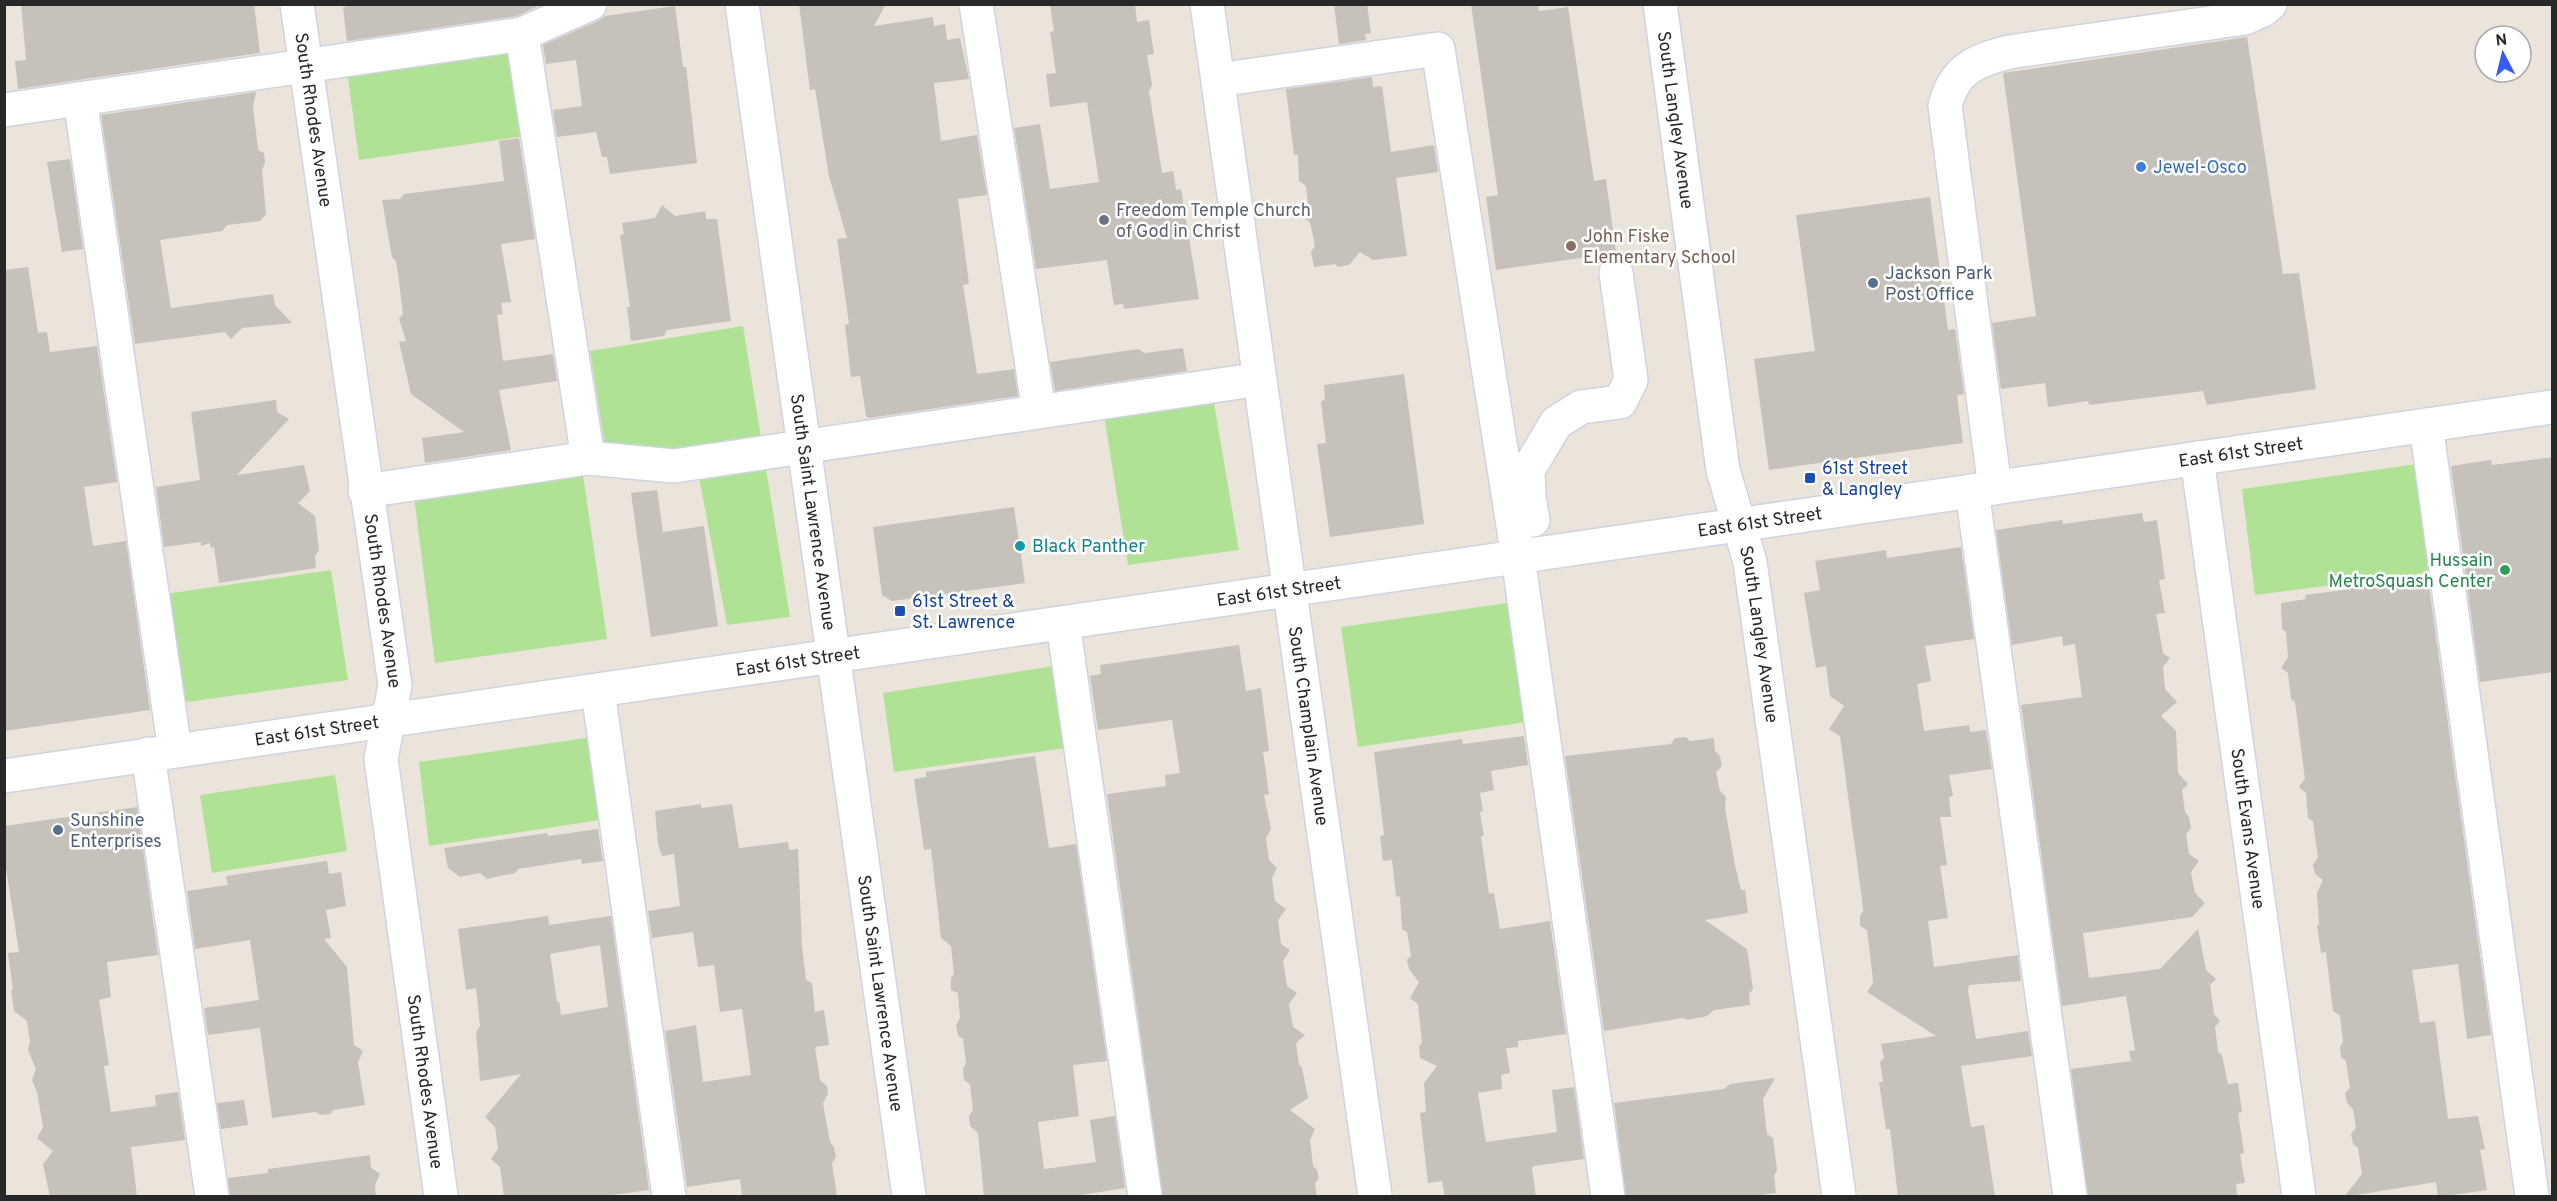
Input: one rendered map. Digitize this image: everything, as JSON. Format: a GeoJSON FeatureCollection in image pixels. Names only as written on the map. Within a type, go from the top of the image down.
{"type":"FeatureCollection","features":[{"type":"Feature","properties":{"kind":"street","name":"South Rhodes Avenue"},"geometry":{"type":"LineString","coordinates":[[297,4],[395,685],[381,759],[441,1197]]}},
{"type":"Feature","properties":{"kind":"street"},"geometry":{"type":"LineString","coordinates":[[4,110],[522,34],[590,4]]}},
{"type":"Feature","properties":{"kind":"street","name":"South Saint Lawrence Avenue"},"geometry":{"type":"LineString","coordinates":[[742,4],[909,1197]]}},
{"type":"Feature","properties":{"kind":"street"},"geometry":{"type":"LineString","coordinates":[[976,4],[1039,411]]}},
{"type":"Feature","properties":{"kind":"street","name":"South Champlain Avenue"},"geometry":{"type":"LineString","coordinates":[[1207,4],[1375,1197]]}},
{"type":"Feature","properties":{"kind":"street","name":"South Langley Avenue"},"geometry":{"type":"LineString","coordinates":[[1660,4],[1723,470],[1749,562],[1839,1197]]}},
{"type":"Feature","properties":{"kind":"street"},"geometry":{"type":"LineString","coordinates":[[2070,1197],[1983,489],[1945,106],[1948,92],[1955,79],[1969,67],[1987,58],[2009,52],[2245,18],[2270,4]]}},
{"type":"Feature","properties":{"kind":"street"},"geometry":{"type":"LineString","coordinates":[[522,34],[588,458]]}},
{"type":"Feature","properties":{"kind":"street"},"geometry":{"type":"LineString","coordinates":[[1218,80],[1438,48],[1529,555],[1608,1197]]}},
{"type":"Feature","properties":{"kind":"street"},"geometry":{"type":"LineString","coordinates":[[80,99],[162,752],[212,1197]]}},
{"type":"Feature","properties":{"kind":"street"},"geometry":{"type":"LineString","coordinates":[[1529,555],[1528,470],[1556,423],[1581,407],[1620,402],[1631,380],[1616,273]]}},
{"type":"Feature","properties":{"kind":"street"},"geometry":{"type":"LineString","coordinates":[[366,490],[588,458],[674,466],[1260,379]]}},
{"type":"Feature","properties":{"kind":"street","name":"East 61st Street"},"geometry":{"type":"LineString","coordinates":[[4,776],[2553,407]]}},
{"type":"Feature","properties":{"kind":"street"},"geometry":{"type":"LineString","coordinates":[[2427,425],[2532,1197]]}},
{"type":"Feature","properties":{"kind":"street","name":"South Evans Avenue"},"geometry":{"type":"LineString","coordinates":[[2197,458],[2299,1197]]}},
{"type":"Feature","properties":{"kind":"street"},"geometry":{"type":"LineString","coordinates":[[1063,623],[1145,1197]]}},
{"type":"Feature","properties":{"kind":"street"},"geometry":{"type":"LineString","coordinates":[[598,691],[669,1197]]}},
{"type":"Feature","properties":{"kind":"green space"},"geometry":{"type":"Polygon","coordinates":[[[517,40],[532,135],[359,160],[346,64],[517,40]]]}},
{"type":"Feature","properties":{"kind":"green space"},"geometry":{"type":"Polygon","coordinates":[[[743,326],[790,617],[727,625],[694,451],[605,446],[590,351],[743,326]]]}},
{"type":"Feature","properties":{"kind":"green space"},"geometry":{"type":"Polygon","coordinates":[[[1213,398],[1239,550],[1128,565],[1104,415],[1213,398]]]}},
{"type":"Feature","properties":{"kind":"green space"},"geometry":{"type":"Polygon","coordinates":[[[2417,464],[2433,572],[2255,595],[2242,489],[2417,464]]]}},
{"type":"Feature","properties":{"kind":"green space"},"geometry":{"type":"Polygon","coordinates":[[[583,475],[607,639],[435,663],[414,496],[583,475]]]}},
{"type":"Feature","properties":{"kind":"green space"},"geometry":{"type":"Polygon","coordinates":[[[331,570],[348,680],[179,703],[165,594],[331,570]]]}},
{"type":"Feature","properties":{"kind":"green space"},"geometry":{"type":"Polygon","coordinates":[[[1514,602],[1532,721],[1358,747],[1341,627],[1514,602]]]}},
{"type":"Feature","properties":{"kind":"green space"},"geometry":{"type":"Polygon","coordinates":[[[1060,665],[1073,747],[894,772],[883,693],[1060,665]]]}},
{"type":"Feature","properties":{"kind":"green space"},"geometry":{"type":"Polygon","coordinates":[[[593,737],[606,819],[429,846],[419,762],[593,737]]]}},
{"type":"Feature","properties":{"kind":"green space"},"geometry":{"type":"Polygon","coordinates":[[[335,775],[347,851],[212,873],[200,795],[335,775]]]}},
{"type":"Feature","properties":{"kind":"building"},"geometry":{"type":"Polygon","coordinates":[[[21,4],[254,4],[260,53],[18,89],[15,61],[26,60],[21,4]]]}},
{"type":"Feature","properties":{"kind":"building"},"geometry":{"type":"Polygon","coordinates":[[[360,4],[542,4],[517,16],[347,41],[343,7],[360,4]]]}},
{"type":"Feature","properties":{"kind":"building"},"geometry":{"type":"Polygon","coordinates":[[[799,4],[886,4],[874,26],[933,17],[934,26],[945,24],[947,40],[960,38],[969,79],[934,83],[941,141],[977,135],[987,195],[958,199],[969,284],[963,285],[977,374],[1014,369],[1018,396],[869,418],[866,416],[860,376],[851,377],[845,325],[849,324],[837,239],[847,238],[829,176],[815,89],[810,90],[799,4]]]}},
{"type":"Feature","properties":{"kind":"building"},"geometry":{"type":"Polygon","coordinates":[[[1050,4],[1135,4],[1137,22],[1149,20],[1154,54],[1147,55],[1152,85],[1149,91],[1162,173],[1173,171],[1176,190],[1181,189],[1199,299],[1124,309],[1123,304],[1114,305],[1107,260],[1036,269],[1014,128],[1040,124],[1050,189],[1099,182],[1087,102],[1050,107],[1046,74],[1056,73],[1050,32],[1054,31],[1050,4]]]}},
{"type":"Feature","properties":{"kind":"building"},"geometry":{"type":"Polygon","coordinates":[[[1334,4],[1367,4],[1371,33],[1365,34],[1366,40],[1339,44],[1334,4]]]}},
{"type":"Feature","properties":{"kind":"building"},"geometry":{"type":"Polygon","coordinates":[[[1471,4],[1538,4],[1539,11],[1568,7],[1594,181],[1606,179],[1616,253],[1496,270],[1486,197],[1498,195],[1471,4]]]}},
{"type":"Feature","properties":{"kind":"building"},"geometry":{"type":"Polygon","coordinates":[[[675,6],[683,67],[686,67],[697,163],[610,174],[607,157],[602,157],[596,132],[557,137],[553,110],[582,106],[576,60],[546,64],[543,45],[605,16],[675,6]]]}},
{"type":"Feature","properties":{"kind":"building","name":"Jewel-Osco"},"geometry":{"type":"Polygon","coordinates":[[[2247,37],[2283,274],[2299,273],[2316,389],[2207,405],[2203,391],[2089,405],[2088,401],[2048,407],[2045,383],[2001,389],[1992,323],[2036,316],[2003,73],[2247,37]]]}},
{"type":"Feature","properties":{"kind":"building"},"geometry":{"type":"Polygon","coordinates":[[[1372,77],[1373,87],[1382,86],[1391,152],[1434,145],[1438,172],[1396,178],[1407,256],[1373,260],[1360,252],[1349,265],[1314,267],[1311,252],[1315,246],[1310,222],[1302,216],[1308,205],[1306,186],[1299,181],[1298,155],[1294,155],[1286,89],[1372,77]]]}},
{"type":"Feature","properties":{"kind":"building"},"geometry":{"type":"Polygon","coordinates":[[[256,92],[253,106],[258,150],[264,153],[265,163],[262,170],[266,214],[260,221],[227,225],[222,231],[160,240],[171,308],[273,294],[275,305],[292,323],[242,328],[231,339],[225,332],[135,344],[101,115],[256,92]]]}},
{"type":"Feature","properties":{"kind":"building"},"geometry":{"type":"Polygon","coordinates":[[[519,138],[535,239],[501,244],[511,302],[501,303],[503,314],[497,315],[503,361],[553,354],[557,381],[499,390],[511,450],[425,463],[422,438],[464,432],[411,394],[399,342],[406,341],[399,319],[403,314],[399,281],[396,261],[392,257],[382,200],[400,199],[404,194],[504,181],[499,141],[519,138]]]}},
{"type":"Feature","properties":{"kind":"building"},"geometry":{"type":"Polygon","coordinates":[[[70,159],[83,249],[62,252],[47,162],[70,159]]]}},
{"type":"Feature","properties":{"kind":"building","name":"Jackson Park Post Office"},"geometry":{"type":"Polygon","coordinates":[[[1930,197],[1948,330],[1955,329],[1964,394],[1957,395],[1963,443],[1769,470],[1754,359],[1815,351],[1796,215],[1930,197]]]}},
{"type":"Feature","properties":{"kind":"building"},"geometry":{"type":"Polygon","coordinates":[[[662,205],[675,216],[705,211],[706,219],[717,219],[731,321],[667,330],[664,336],[631,341],[627,307],[630,307],[620,235],[624,234],[622,223],[655,218],[662,205]]]}},
{"type":"Feature","properties":{"kind":"building"},"geometry":{"type":"Polygon","coordinates":[[[28,267],[38,333],[47,332],[50,352],[97,346],[117,482],[84,487],[93,546],[126,541],[150,710],[4,731],[4,270],[28,267]]]}},
{"type":"Feature","properties":{"kind":"building"},"geometry":{"type":"Polygon","coordinates":[[[1183,348],[1187,371],[1055,391],[1050,362],[1138,349],[1145,353],[1183,348]]]}},
{"type":"Feature","properties":{"kind":"building"},"geometry":{"type":"Polygon","coordinates":[[[1404,374],[1424,524],[1330,537],[1317,444],[1326,443],[1321,402],[1325,399],[1324,385],[1404,374]]]}},
{"type":"Feature","properties":{"kind":"building"},"geometry":{"type":"Polygon","coordinates":[[[276,400],[277,412],[289,419],[237,475],[304,465],[310,491],[298,503],[315,516],[319,550],[315,556],[316,568],[219,583],[214,547],[211,548],[210,543],[201,546],[201,542],[164,547],[156,487],[200,480],[191,412],[276,400]]]}},
{"type":"Feature","properties":{"kind":"building","name":"Hussain MetroSquash Center"},"geometry":{"type":"Polygon","coordinates":[[[2553,457],[2553,672],[2480,682],[2451,466],[2491,460],[2492,465],[2553,457]]]}},
{"type":"Feature","properties":{"kind":"building"},"geometry":{"type":"Polygon","coordinates":[[[657,490],[663,532],[704,526],[718,626],[651,637],[631,493],[657,490]]]}},
{"type":"Feature","properties":{"kind":"building"},"geometry":{"type":"Polygon","coordinates":[[[1014,507],[1025,583],[892,601],[882,595],[873,527],[1014,507]]]}},
{"type":"Feature","properties":{"kind":"building"},"geometry":{"type":"Polygon","coordinates":[[[2142,513],[2144,522],[2157,520],[2165,579],[2159,580],[2165,613],[2156,614],[2163,653],[2170,658],[2163,667],[2165,689],[2177,702],[2161,716],[2176,731],[2178,773],[2188,784],[2182,790],[2185,812],[2189,817],[2191,828],[2186,834],[2189,854],[2199,861],[2191,872],[2195,893],[2205,903],[2192,917],[2083,933],[2089,978],[2160,969],[2198,929],[2206,970],[2216,979],[2210,985],[2214,1014],[2220,1021],[2215,1027],[2218,1052],[2222,1055],[2228,1084],[2238,1083],[2242,1112],[2238,1113],[2244,1153],[2240,1154],[2245,1183],[2236,1184],[2237,1197],[2088,1197],[2071,1069],[2131,1061],[2129,1051],[2135,1050],[2126,996],[2062,1006],[2021,705],[2082,697],[2075,644],[2063,646],[2062,636],[2012,645],[1996,530],[2062,520],[2063,524],[2142,513]]]}},
{"type":"Feature","properties":{"kind":"building"},"geometry":{"type":"Polygon","coordinates":[[[1961,547],[1974,639],[1925,646],[1931,681],[1917,684],[1924,731],[1969,725],[1970,732],[1986,730],[1992,769],[1949,775],[1953,796],[1949,797],[1951,817],[1940,817],[1947,865],[1940,866],[1948,918],[1928,921],[1934,967],[2018,955],[2021,981],[1969,985],[1968,991],[1976,1039],[2028,1031],[2032,1056],[1961,1066],[1971,1127],[1984,1125],[1995,1197],[1898,1197],[1890,1129],[1886,1129],[1879,1082],[1883,1082],[1880,1062],[1884,1058],[1881,1044],[1936,1036],[1867,992],[1873,983],[1872,971],[1867,930],[1860,926],[1860,916],[1863,911],[1862,900],[1840,736],[1829,729],[1844,706],[1830,696],[1826,666],[1816,668],[1804,593],[1820,590],[1815,561],[1886,550],[1887,558],[1961,547]]]}},
{"type":"Feature","properties":{"kind":"building"},"geometry":{"type":"Polygon","coordinates":[[[2428,579],[2491,1035],[2467,1039],[2458,964],[2412,970],[2420,1023],[2435,1021],[2448,1119],[2478,1116],[2485,1149],[2480,1150],[2487,1190],[2438,1197],[2436,1182],[2344,1197],[2362,1174],[2358,1148],[2353,1144],[2351,1134],[2356,1128],[2353,1109],[2347,1103],[2345,1093],[2350,1088],[2346,1061],[2341,1057],[2340,1047],[2343,1042],[2340,1016],[2333,1011],[2326,952],[2321,953],[2317,925],[2319,925],[2317,893],[2323,880],[2315,874],[2313,865],[2318,858],[2313,821],[2308,818],[2306,793],[2299,787],[2305,779],[2295,702],[2291,699],[2288,673],[2281,668],[2288,657],[2286,632],[2282,629],[2281,603],[2306,599],[2305,595],[2428,579]]]}},
{"type":"Feature","properties":{"kind":"building"},"geometry":{"type":"Polygon","coordinates":[[[1239,645],[1246,691],[1261,688],[1269,751],[1263,752],[1269,794],[1264,795],[1271,829],[1266,838],[1269,860],[1277,868],[1272,878],[1275,901],[1286,909],[1278,920],[1281,944],[1290,950],[1283,961],[1287,986],[1297,993],[1289,1004],[1293,1027],[1305,1035],[1296,1043],[1308,1098],[1290,1110],[1315,1129],[1310,1140],[1313,1166],[1319,1178],[1315,1184],[1317,1197],[1163,1197],[1107,794],[1166,786],[1165,775],[1180,773],[1172,720],[1098,730],[1090,676],[1101,674],[1100,665],[1239,645]]]}},
{"type":"Feature","properties":{"kind":"building"},"geometry":{"type":"Polygon","coordinates":[[[1524,736],[1528,765],[1491,771],[1494,790],[1480,793],[1484,836],[1481,836],[1489,894],[1494,893],[1500,929],[1550,921],[1566,1034],[1518,1041],[1518,1047],[1506,1048],[1510,1073],[1501,1075],[1502,1089],[1478,1093],[1486,1142],[1557,1132],[1552,1090],[1574,1087],[1584,1159],[1534,1166],[1532,1168],[1536,1197],[1445,1197],[1442,1181],[1428,1183],[1420,1113],[1426,1112],[1424,1083],[1437,1066],[1420,1058],[1419,1046],[1422,1043],[1418,1004],[1410,998],[1419,982],[1409,969],[1407,960],[1411,956],[1407,932],[1402,929],[1400,897],[1396,896],[1392,860],[1383,861],[1380,836],[1384,835],[1374,752],[1462,739],[1463,744],[1524,736]]]}},
{"type":"Feature","properties":{"kind":"building"},"geometry":{"type":"Polygon","coordinates":[[[1686,737],[1690,741],[1714,738],[1715,751],[1720,756],[1722,766],[1716,772],[1720,791],[1726,797],[1725,808],[1735,865],[1741,890],[1745,890],[1748,913],[1705,920],[1747,949],[1753,989],[1749,994],[1750,1005],[1714,1010],[1707,1016],[1688,1020],[1683,1018],[1604,1031],[1565,756],[1671,744],[1675,738],[1686,737]]]}},
{"type":"Feature","properties":{"kind":"building"},"geometry":{"type":"Polygon","coordinates":[[[1035,756],[1049,848],[1076,844],[1107,1061],[1073,1065],[1079,1116],[1038,1122],[1044,1169],[1096,1162],[1090,1120],[1115,1116],[1125,1188],[1069,1197],[984,1197],[978,1133],[970,1126],[969,1116],[973,1110],[970,1084],[964,1080],[963,1069],[966,1063],[963,1039],[958,1036],[956,1025],[960,1018],[958,993],[951,990],[951,978],[954,974],[951,946],[941,938],[931,849],[924,850],[914,779],[926,777],[926,772],[1035,756]]]}},
{"type":"Feature","properties":{"kind":"building"},"geometry":{"type":"Polygon","coordinates":[[[701,804],[701,808],[732,804],[739,848],[788,842],[789,850],[798,849],[802,946],[806,980],[812,983],[815,1012],[824,1010],[829,1045],[815,1047],[820,1080],[827,1086],[828,1094],[823,1103],[830,1142],[834,1147],[836,1157],[832,1163],[837,1197],[742,1197],[740,1179],[687,1187],[665,1031],[696,1025],[703,1082],[751,1075],[742,1009],[720,1012],[714,965],[698,967],[693,932],[652,938],[648,911],[680,906],[674,854],[662,856],[658,844],[655,811],[701,804]]]}},
{"type":"Feature","properties":{"kind":"building"},"geometry":{"type":"Polygon","coordinates":[[[137,807],[158,955],[107,962],[111,997],[99,1000],[109,1065],[104,1066],[111,1112],[156,1106],[155,1095],[178,1092],[185,1140],[131,1147],[137,1197],[50,1197],[43,1164],[53,1151],[37,1138],[43,1127],[37,1092],[32,1080],[36,1069],[28,1050],[30,1042],[27,1021],[14,1011],[11,990],[13,990],[8,953],[19,952],[4,855],[4,826],[137,807]]]}},
{"type":"Feature","properties":{"kind":"building"},"geometry":{"type":"Polygon","coordinates":[[[598,829],[603,861],[582,864],[581,859],[518,869],[515,873],[487,879],[480,873],[460,877],[448,868],[444,848],[547,833],[548,836],[598,829]]]}},
{"type":"Feature","properties":{"kind":"building"},"geometry":{"type":"Polygon","coordinates":[[[327,861],[329,874],[341,872],[346,906],[326,910],[331,938],[324,939],[347,967],[354,1045],[363,1051],[358,1062],[365,1105],[333,1110],[331,1114],[321,1115],[315,1112],[272,1118],[260,1028],[208,1035],[204,1008],[259,1000],[250,940],[195,949],[187,891],[228,885],[226,876],[327,861]]]}},
{"type":"Feature","properties":{"kind":"building"},"geometry":{"type":"Polygon","coordinates":[[[548,916],[549,925],[611,916],[649,1190],[597,1197],[504,1197],[500,1167],[491,1159],[498,1149],[495,1127],[485,1117],[521,1074],[480,1081],[476,1032],[480,1026],[476,988],[466,990],[458,929],[548,916]],[[600,945],[550,954],[561,1015],[608,1007],[600,945]]]}},
{"type":"Feature","properties":{"kind":"building"},"geometry":{"type":"Polygon","coordinates":[[[1775,1078],[1763,1099],[1767,1134],[1773,1138],[1777,1170],[1774,1176],[1776,1193],[1747,1197],[1626,1197],[1614,1103],[1724,1089],[1730,1084],[1775,1078]]]}},
{"type":"Feature","properties":{"kind":"building"},"geometry":{"type":"Polygon","coordinates":[[[244,1100],[248,1125],[221,1129],[217,1103],[244,1100]]]}},
{"type":"Feature","properties":{"kind":"building"},"geometry":{"type":"Polygon","coordinates":[[[370,1155],[371,1168],[380,1174],[375,1185],[376,1197],[230,1197],[228,1178],[268,1173],[268,1169],[370,1155]]]}},
{"type":"Feature","properties":{"kind":"place","name":"Jewel-Osco"},"geometry":{"type":"Point","coordinates":[2141,167]}},
{"type":"Feature","properties":{"kind":"place","name":"Freedom Temple Church of God in Christ"},"geometry":{"type":"Point","coordinates":[1104,220]}},
{"type":"Feature","properties":{"kind":"place","name":"John Fiske Elementary School"},"geometry":{"type":"Point","coordinates":[1571,246]}},
{"type":"Feature","properties":{"kind":"place","name":"Jackson Park Post Office"},"geometry":{"type":"Point","coordinates":[1873,283]}},
{"type":"Feature","properties":{"kind":"place","name":"61st Street & Langley"},"geometry":{"type":"Point","coordinates":[1810,478]}},
{"type":"Feature","properties":{"kind":"place","name":"Black Panther"},"geometry":{"type":"Point","coordinates":[1020,546]}},
{"type":"Feature","properties":{"kind":"place","name":"Hussain MetroSquash Center"},"geometry":{"type":"Point","coordinates":[2505,570]}},
{"type":"Feature","properties":{"kind":"place","name":"61st Street & St. Lawrence"},"geometry":{"type":"Point","coordinates":[900,611]}},
{"type":"Feature","properties":{"kind":"place","name":"Sunshine Enterprises"},"geometry":{"type":"Point","coordinates":[58,830]}}]}
